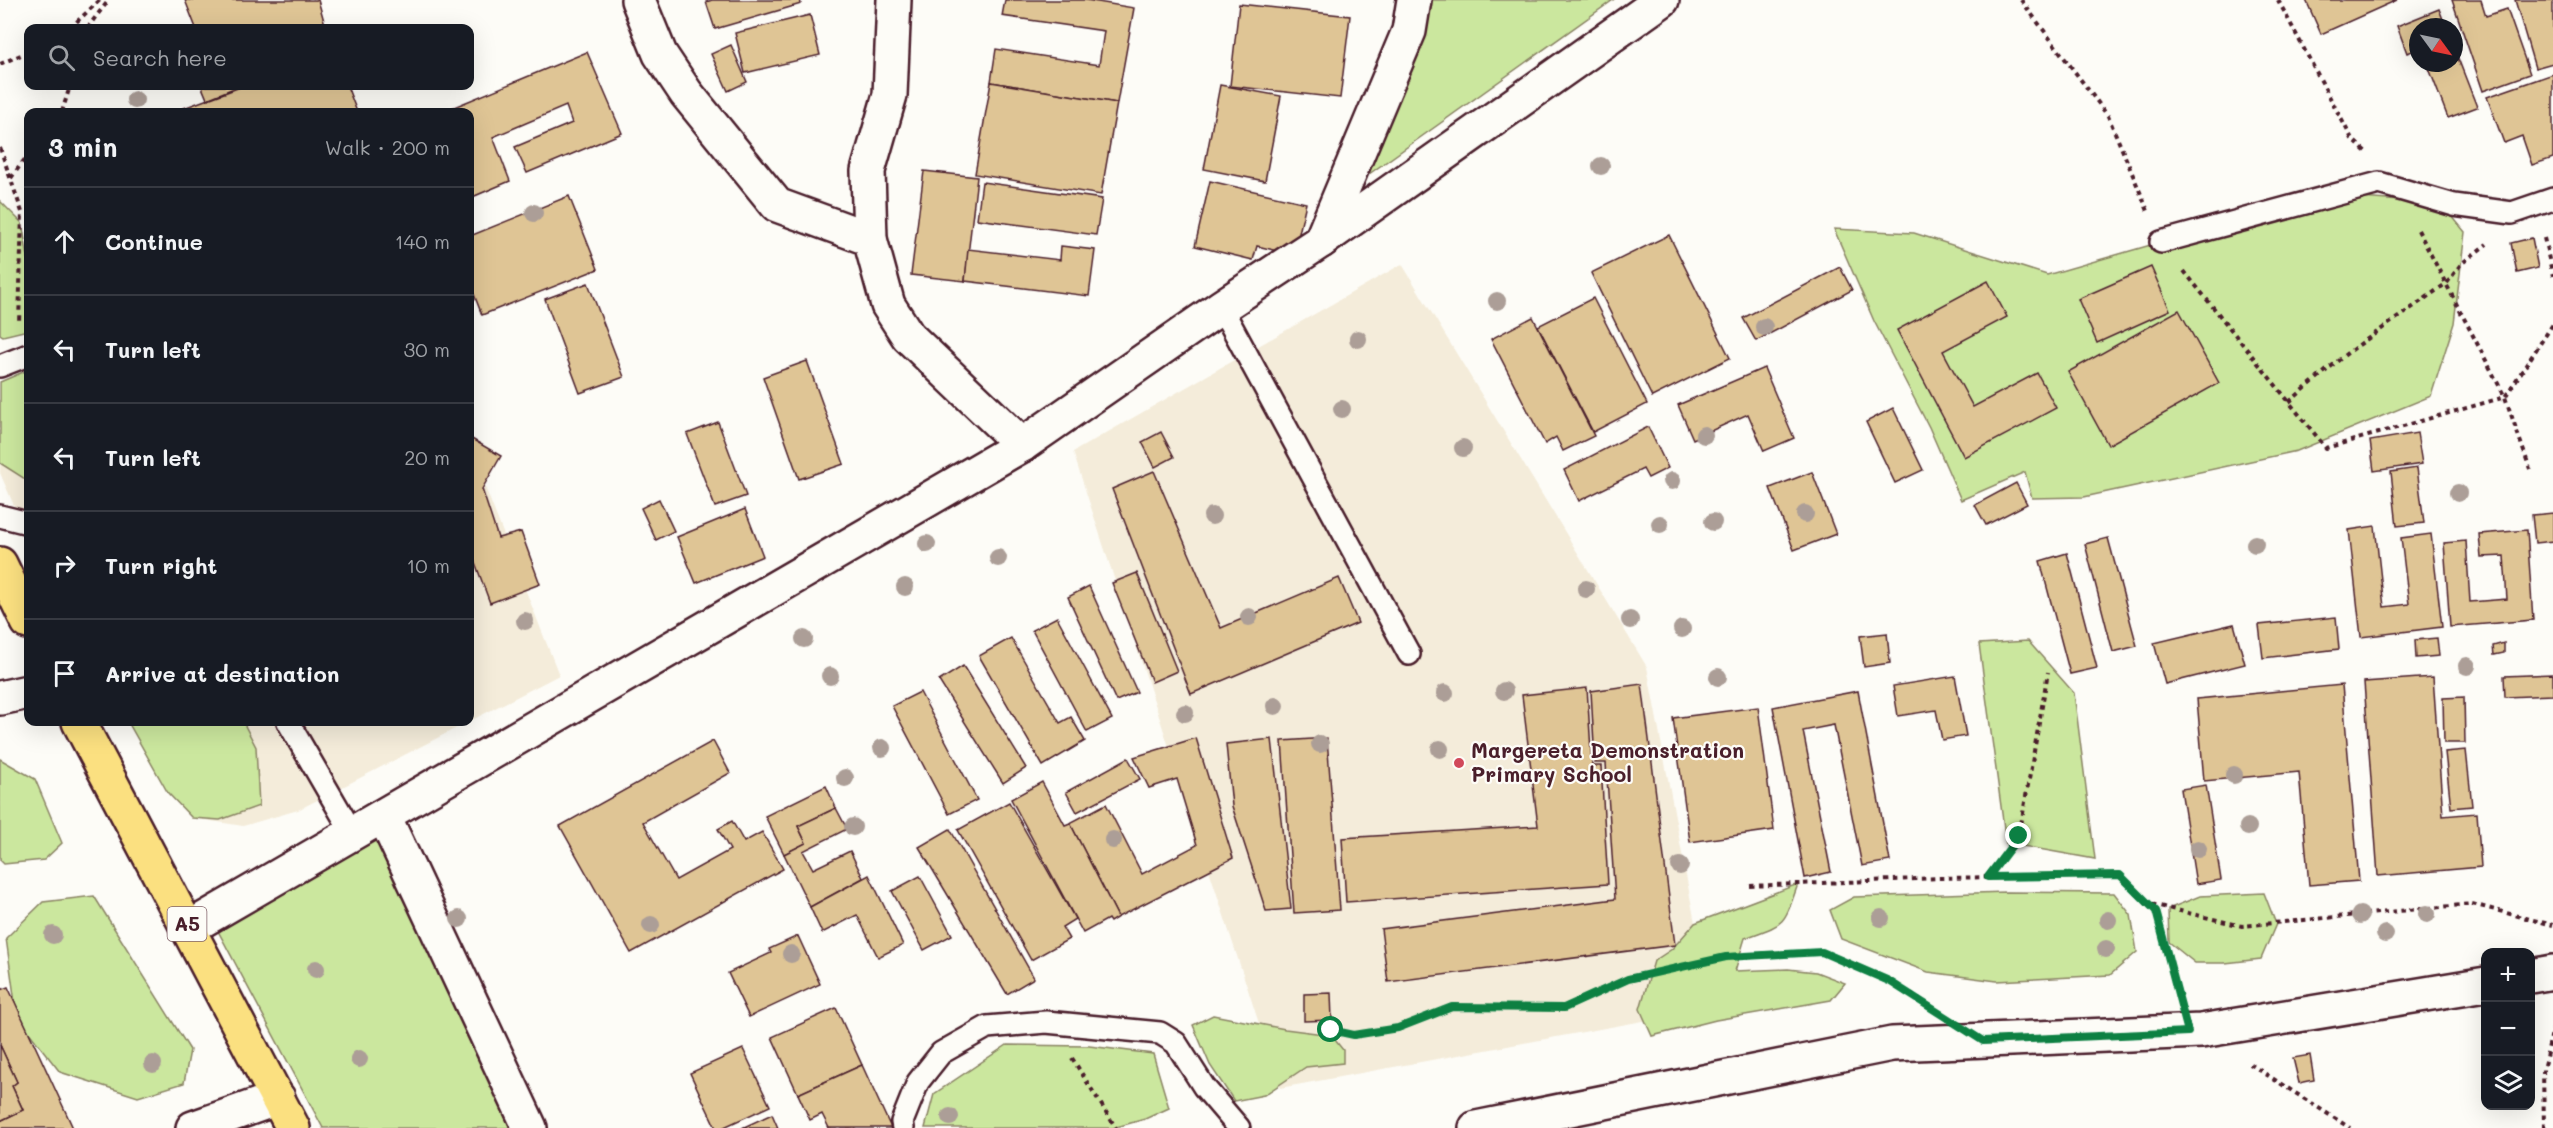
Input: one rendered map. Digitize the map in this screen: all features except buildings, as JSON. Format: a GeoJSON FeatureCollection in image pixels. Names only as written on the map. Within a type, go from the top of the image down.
{"type":"FeatureCollection","features":[{"type":"Feature","properties":{"kind":"highway"},"geometry":{"type":"LineString","coordinates":[[0,564],[24,614]]}},
{"type":"Feature","properties":{"kind":"highway","name":"A5"},"geometry":{"type":"LineString","coordinates":[[81,726],[293,1128]]}},
{"type":"Feature","properties":{"kind":"street"},"geometry":{"type":"LineString","coordinates":[[638,0],[660,54],[686,93],[777,205],[870,239]]}},
{"type":"Feature","properties":{"kind":"street"},"geometry":{"type":"LineString","coordinates":[[894,0],[890,94],[868,171],[870,239],[888,305],[908,336],[1022,445]]}},
{"type":"Feature","properties":{"kind":"street"},"geometry":{"type":"LineString","coordinates":[[1321,241],[1409,31],[1414,0]]}},
{"type":"Feature","properties":{"kind":"street"},"geometry":{"type":"LineString","coordinates":[[189,928],[1022,445],[1221,307],[1321,241],[1662,0]]}},
{"type":"Feature","properties":{"kind":"street"},"geometry":{"type":"LineString","coordinates":[[0,698],[24,693]]}},
{"type":"Feature","properties":{"kind":"street"},"geometry":{"type":"LineString","coordinates":[[384,816],[531,1128]]}},
{"type":"Feature","properties":{"kind":"street"},"geometry":{"type":"LineString","coordinates":[[2535,975],[2553,972]]}},
{"type":"Feature","properties":{"kind":"street"},"geometry":{"type":"LineString","coordinates":[[1476,1128],[1892,1044],[2194,1032],[2481,985]]}},
{"type":"Feature","properties":{"kind":"street"},"geometry":{"type":"LineString","coordinates":[[193,1128],[278,1098]]}},
{"type":"Feature","properties":{"kind":"lane"},"geometry":{"type":"LineString","coordinates":[[2161,242],[2379,183],[2454,205],[2512,213],[2545,203]]}},
{"type":"Feature","properties":{"kind":"lane"},"geometry":{"type":"LineString","coordinates":[[1221,307],[1409,654]]}},
{"type":"Feature","properties":{"kind":"lane"},"geometry":{"type":"LineString","coordinates":[[0,366],[24,357]]}},
{"type":"Feature","properties":{"kind":"lane"},"geometry":{"type":"LineString","coordinates":[[0,516],[24,522]]}},
{"type":"Feature","properties":{"kind":"lane"},"geometry":{"type":"LineString","coordinates":[[290,726],[352,834]]}},
{"type":"Feature","properties":{"kind":"lane"},"geometry":{"type":"LineString","coordinates":[[903,1128],[902,1122],[918,1082],[940,1053],[987,1027],[1046,1022],[1160,1033],[1176,1043],[1204,1087],[1239,1128]]}},
{"type":"Feature","properties":{"kind":"path"},"geometry":{"type":"LineString","coordinates":[[74,24],[100,0]]}},
{"type":"Feature","properties":{"kind":"path"},"geometry":{"type":"LineString","coordinates":[[90,24],[109,0]]}},
{"type":"Feature","properties":{"kind":"path"},"geometry":{"type":"LineString","coordinates":[[2278,0],[2352,139],[2368,154]]}},
{"type":"Feature","properties":{"kind":"path"},"geometry":{"type":"LineString","coordinates":[[0,64],[24,54]]}},
{"type":"Feature","properties":{"kind":"path"},"geometry":{"type":"LineString","coordinates":[[63,108],[69,90]]}},
{"type":"Feature","properties":{"kind":"path"},"geometry":{"type":"LineString","coordinates":[[0,148],[22,212],[19,329]]}},
{"type":"Feature","properties":{"kind":"path"},"geometry":{"type":"LineString","coordinates":[[11,178],[24,160]]}},
{"type":"Feature","properties":{"kind":"path"},"geometry":{"type":"LineString","coordinates":[[2379,183],[2418,230],[2447,283],[2505,397],[2530,469]]}},
{"type":"Feature","properties":{"kind":"path"},"geometry":{"type":"LineString","coordinates":[[2545,203],[2553,276]]}},
{"type":"Feature","properties":{"kind":"path"},"geometry":{"type":"LineString","coordinates":[[2289,402],[2346,354],[2447,283],[2461,264],[2489,243]]}},
{"type":"Feature","properties":{"kind":"path"},"geometry":{"type":"LineString","coordinates":[[2326,448],[2505,397],[2553,324]]}},
{"type":"Feature","properties":{"kind":"path"},"geometry":{"type":"LineString","coordinates":[[1988,877],[2019,836],[2048,672]]}},
{"type":"Feature","properties":{"kind":"path"},"geometry":{"type":"LineString","coordinates":[[1750,886],[1988,877],[2120,875],[2156,911],[2194,1032],[2350,1128]]}},
{"type":"Feature","properties":{"kind":"path"},"geometry":{"type":"LineString","coordinates":[[2146,903],[2242,926],[2472,904],[2553,925]]}},
{"type":"Feature","properties":{"kind":"path"},"geometry":{"type":"LineString","coordinates":[[1331,1030],[1354,1035],[1398,1028],[1452,1007],[1564,1008],[1628,979],[1726,957],[1822,952],[1889,981],[1927,1005]]}},
{"type":"Feature","properties":{"kind":"path"},"geometry":{"type":"LineString","coordinates":[[1046,1022],[1084,1074],[1116,1128]]}},
{"type":"Feature","properties":{"kind":"path"},"geometry":{"type":"LineString","coordinates":[[2544,1128],[2544,1069],[2553,1029]]}},
{"type":"Feature","properties":{"kind":"shaded area"},"geometry":{"type":"Polygon","coordinates":[[[1402,264],[1647,667],[1695,923],[1719,1007],[1280,1088],[1073,452],[1402,264]]]}},
{"type":"Feature","properties":{"kind":"shaded area"},"geometry":{"type":"Polygon","coordinates":[[[24,372],[24,529],[0,473],[0,382],[24,372]]]}},
{"type":"Feature","properties":{"kind":"shaded area"},"geometry":{"type":"Polygon","coordinates":[[[474,459],[559,675],[474,719],[474,459]]]}},
{"type":"Feature","properties":{"kind":"shaded area"},"geometry":{"type":"Polygon","coordinates":[[[130,726],[460,726],[298,810],[243,826],[192,818],[168,793],[130,726]]]}},
{"type":"Feature","properties":{"kind":"green space"},"geometry":{"type":"Polygon","coordinates":[[[1416,0],[1613,0],[1348,189],[1416,0]]]}},
{"type":"Feature","properties":{"kind":"green space"},"geometry":{"type":"Polygon","coordinates":[[[2347,197],[2442,204],[2465,232],[2454,323],[2431,396],[2297,451],[2084,497],[2032,498],[2025,472],[1961,500],[1929,427],[1874,321],[1834,229],[1914,233],[2047,275],[2161,242],[2347,197]]]}},
{"type":"Feature","properties":{"kind":"green space"},"geometry":{"type":"Polygon","coordinates":[[[0,201],[22,223],[24,331],[3,336],[0,334],[0,201]]]}},
{"type":"Feature","properties":{"kind":"green space"},"geometry":{"type":"Polygon","coordinates":[[[24,372],[24,478],[0,463],[0,382],[24,372]]]}},
{"type":"Feature","properties":{"kind":"green space"},"geometry":{"type":"Polygon","coordinates":[[[2028,641],[2074,693],[2095,859],[2006,843],[1979,644],[2028,641]]]}},
{"type":"Feature","properties":{"kind":"green space"},"geometry":{"type":"Polygon","coordinates":[[[130,726],[245,726],[256,747],[259,806],[220,820],[192,818],[168,793],[130,726]]]}},
{"type":"Feature","properties":{"kind":"green space"},"geometry":{"type":"Polygon","coordinates":[[[0,759],[35,779],[62,843],[44,860],[4,864],[0,860],[0,759]]]}},
{"type":"Feature","properties":{"kind":"green space"},"geometry":{"type":"Polygon","coordinates":[[[380,834],[515,1128],[323,1128],[217,929],[380,834]]]}},
{"type":"Feature","properties":{"kind":"green space"},"geometry":{"type":"Polygon","coordinates":[[[1798,884],[1781,922],[1745,938],[1735,971],[1788,969],[1816,972],[1845,983],[1831,1000],[1716,1020],[1652,1036],[1640,1009],[1654,961],[1672,949],[1695,923],[1798,884]]]}},
{"type":"Feature","properties":{"kind":"green space"},"geometry":{"type":"Polygon","coordinates":[[[2006,892],[2114,893],[2131,915],[2137,952],[2110,975],[1997,981],[1928,972],[1841,939],[1830,910],[1854,897],[2006,892]]]}},
{"type":"Feature","properties":{"kind":"green space"},"geometry":{"type":"Polygon","coordinates":[[[2264,893],[2276,924],[2261,959],[2225,963],[2195,963],[2169,942],[2168,909],[2200,896],[2264,893]]]}},
{"type":"Feature","properties":{"kind":"green space"},"geometry":{"type":"Polygon","coordinates":[[[94,896],[190,1050],[184,1083],[138,1097],[60,1072],[17,1017],[6,938],[43,902],[94,896]]]}},
{"type":"Feature","properties":{"kind":"green space"},"geometry":{"type":"Polygon","coordinates":[[[1213,1015],[1331,1035],[1343,1050],[1343,1063],[1306,1067],[1264,1095],[1234,1101],[1210,1065],[1193,1025],[1213,1015]]]}},
{"type":"Feature","properties":{"kind":"green space"},"geometry":{"type":"Polygon","coordinates":[[[1007,1045],[1089,1046],[1153,1054],[1169,1108],[1145,1119],[1113,1128],[925,1128],[934,1094],[1007,1045]]]}},
{"type":"Feature","properties":{"kind":"place","name":"Margereta Demonstration Primary School"},"geometry":{"type":"Point","coordinates":[1459,763]}},
{"type":"Feature","properties":{"kind":"route"},"geometry":{"type":"LineString","coordinates":[[1331,1030],[1354,1035],[1398,1028],[1452,1007],[1564,1008],[1628,979],[1726,957],[1822,952],[1889,981],[1983,1041],[2188,1032],[2156,911],[2120,875],[1988,877],[2019,836]]}}]}
